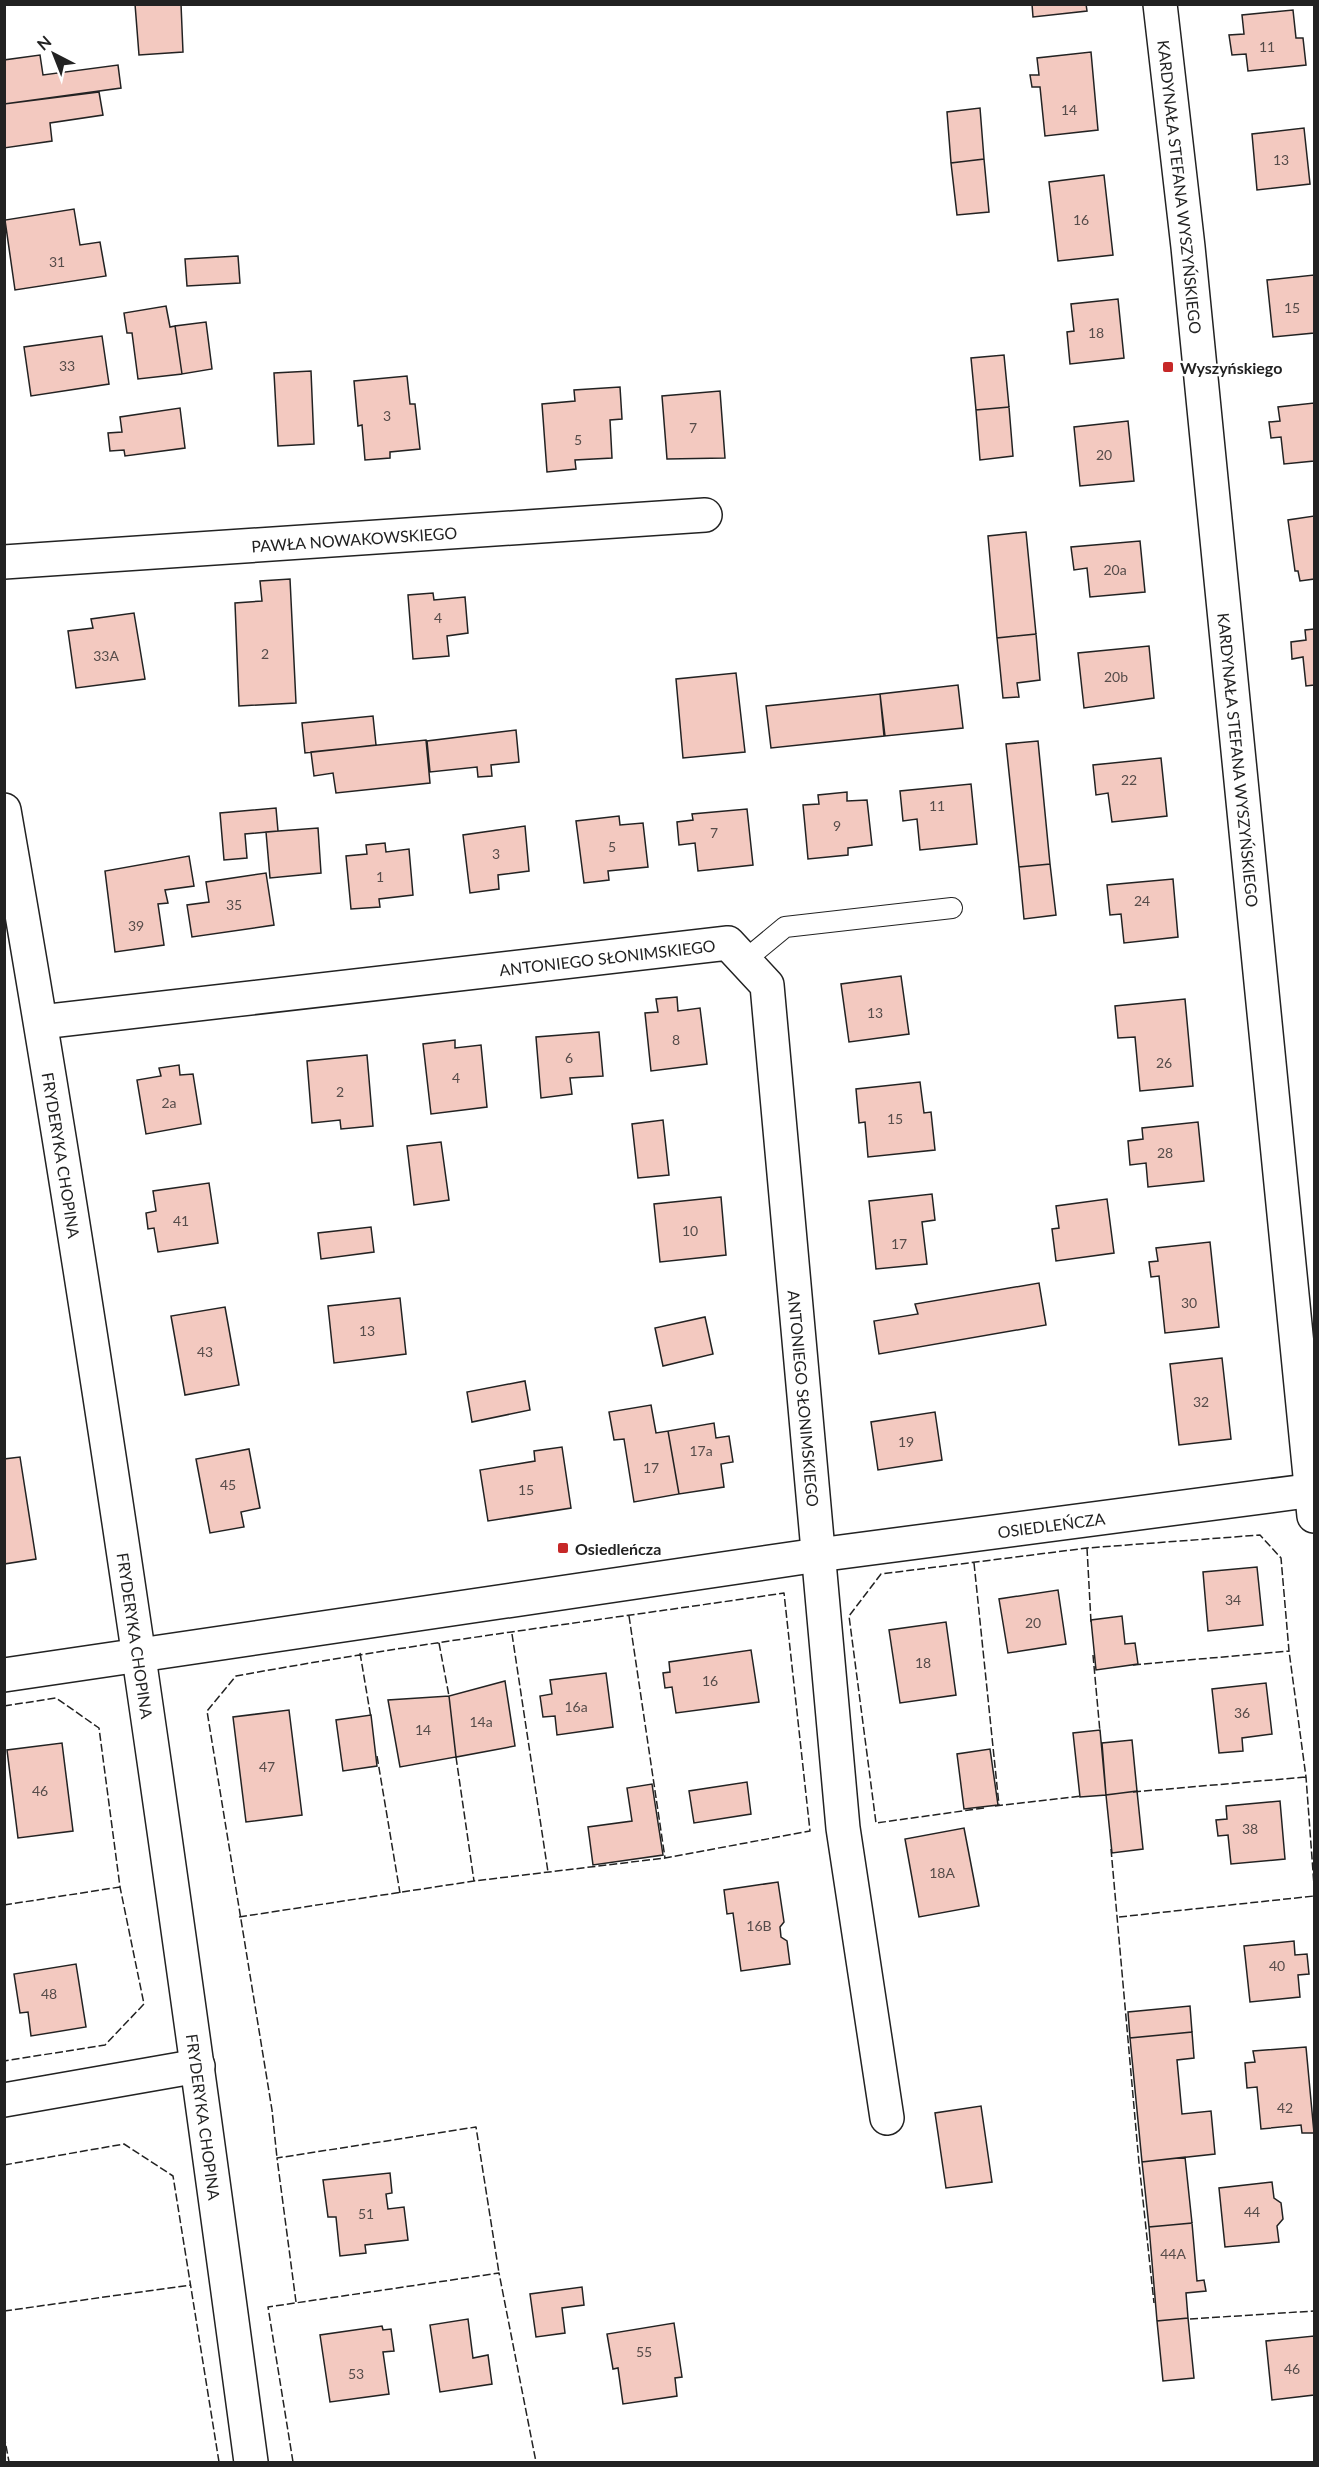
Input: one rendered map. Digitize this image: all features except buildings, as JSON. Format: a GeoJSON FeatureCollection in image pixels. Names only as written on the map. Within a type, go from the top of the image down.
{"type":"FeatureCollection","features":[{"type":"Feature","properties":{"kind":"street","name":"KARDYNAŁA STEFANA WYSZYŃSKIEGO"},"geometry":{"type":"LineString","coordinates":[[1160,4],[1188,247],[1314,1499]]}},
{"type":"Feature","properties":{"kind":"street","name":"PAWŁA NOWAKOWSKIEGO"},"geometry":{"type":"LineString","coordinates":[[4,562],[705,515]]}},
{"type":"Feature","properties":{"kind":"street","name":"FRYDERYKA CHOPINA"},"geometry":{"type":"LineString","coordinates":[[4,810],[41,1022],[139,1655],[198,2066],[250,2463]]}},
{"type":"Feature","properties":{"kind":"street","name":"ANTONIEGO SŁONIMSKIEGO"},"geometry":{"type":"LineString","coordinates":[[41,1022],[728,943],[767,985],[843,1828],[887,2118]]}},
{"type":"Feature","properties":{"kind":"street","name":"OSIEDLEŃCZA"},"geometry":{"type":"LineString","coordinates":[[4,1676],[818,1555],[1314,1499]]}},
{"type":"Feature","properties":{"kind":"street"},"geometry":{"type":"LineString","coordinates":[[4,2100],[198,2066]]}},
{"type":"Feature","properties":{"kind":"lane"},"geometry":{"type":"LineString","coordinates":[[744,961],[785,927],[952,908]]}},
{"type":"Feature","properties":{"kind":"fence"},"geometry":{"type":"LineString","coordinates":[[984,1808],[876,1823],[849,1616],[881,1574],[1087,1548],[1260,1535],[1281,1558],[1289,1651],[1306,1777],[1314,1885]]}},
{"type":"Feature","properties":{"kind":"fence"},"geometry":{"type":"LineString","coordinates":[[1087,1548],[1091,1622]]}},
{"type":"Feature","properties":{"kind":"fence"},"geometry":{"type":"LineString","coordinates":[[974,1563],[999,1805]]}},
{"type":"Feature","properties":{"kind":"fence"},"geometry":{"type":"LineString","coordinates":[[239,1917],[474,1881],[665,1858],[810,1831],[784,1593],[441,1642],[236,1676],[207,1711],[272,2110],[277,2158]]}},
{"type":"Feature","properties":{"kind":"fence"},"geometry":{"type":"LineString","coordinates":[[629,1616],[665,1858]]}},
{"type":"Feature","properties":{"kind":"fence"},"geometry":{"type":"LineString","coordinates":[[512,1634],[548,1872]]}},
{"type":"Feature","properties":{"kind":"fence"},"geometry":{"type":"LineString","coordinates":[[439,1643],[449,1696]]}},
{"type":"Feature","properties":{"kind":"fence"},"geometry":{"type":"LineString","coordinates":[[1133,1665],[1289,1651]]}},
{"type":"Feature","properties":{"kind":"fence"},"geometry":{"type":"LineString","coordinates":[[360,1653],[371,1718]]}},
{"type":"Feature","properties":{"kind":"fence"},"geometry":{"type":"LineString","coordinates":[[1093,1655],[1100,1732]]}},
{"type":"Feature","properties":{"kind":"fence"},"geometry":{"type":"LineString","coordinates":[[4,1706],[56,1698],[99,1728],[120,1887],[144,2004],[105,2045],[4,2061]]}},
{"type":"Feature","properties":{"kind":"fence"},"geometry":{"type":"LineString","coordinates":[[377,1756],[400,1893]]}},
{"type":"Feature","properties":{"kind":"fence"},"geometry":{"type":"LineString","coordinates":[[456,1757],[474,1881]]}},
{"type":"Feature","properties":{"kind":"fence"},"geometry":{"type":"LineString","coordinates":[[1133,1792],[1306,1777]]}},
{"type":"Feature","properties":{"kind":"fence"},"geometry":{"type":"LineString","coordinates":[[995,1806],[1082,1796]]}},
{"type":"Feature","properties":{"kind":"fence"},"geometry":{"type":"LineString","coordinates":[[1111,1849],[1154,2303]]}},
{"type":"Feature","properties":{"kind":"fence"},"geometry":{"type":"LineString","coordinates":[[4,1905],[120,1887]]}},
{"type":"Feature","properties":{"kind":"fence"},"geometry":{"type":"LineString","coordinates":[[1119,1917],[1314,1896]]}},
{"type":"Feature","properties":{"kind":"fence"},"geometry":{"type":"LineString","coordinates":[[296,2302],[277,2158],[476,2127],[499,2273]]}},
{"type":"Feature","properties":{"kind":"fence"},"geometry":{"type":"LineString","coordinates":[[4,2165],[124,2144],[173,2176],[219,2462]]}},
{"type":"Feature","properties":{"kind":"fence"},"geometry":{"type":"LineString","coordinates":[[1314,2146],[1314,2151]]}},
{"type":"Feature","properties":{"kind":"fence"},"geometry":{"type":"LineString","coordinates":[[293,2462],[268,2307],[499,2273],[536,2462]]}},
{"type":"Feature","properties":{"kind":"fence"},"geometry":{"type":"LineString","coordinates":[[4,2311],[191,2285]]}},
{"type":"Feature","properties":{"kind":"fence"},"geometry":{"type":"LineString","coordinates":[[1190,2319],[1314,2311]]}},
{"type":"Feature","properties":{"kind":"fence"},"geometry":{"type":"LineString","coordinates":[[4,2435],[9,2462]]}},
{"type":"Feature","properties":{"kind":"place","name":"Wyszyńskiego"},"geometry":{"type":"Point","coordinates":[1168,367]}},
{"type":"Feature","properties":{"kind":"place","name":"Osiedleńcza"},"geometry":{"type":"Point","coordinates":[563,1548]}}]}
